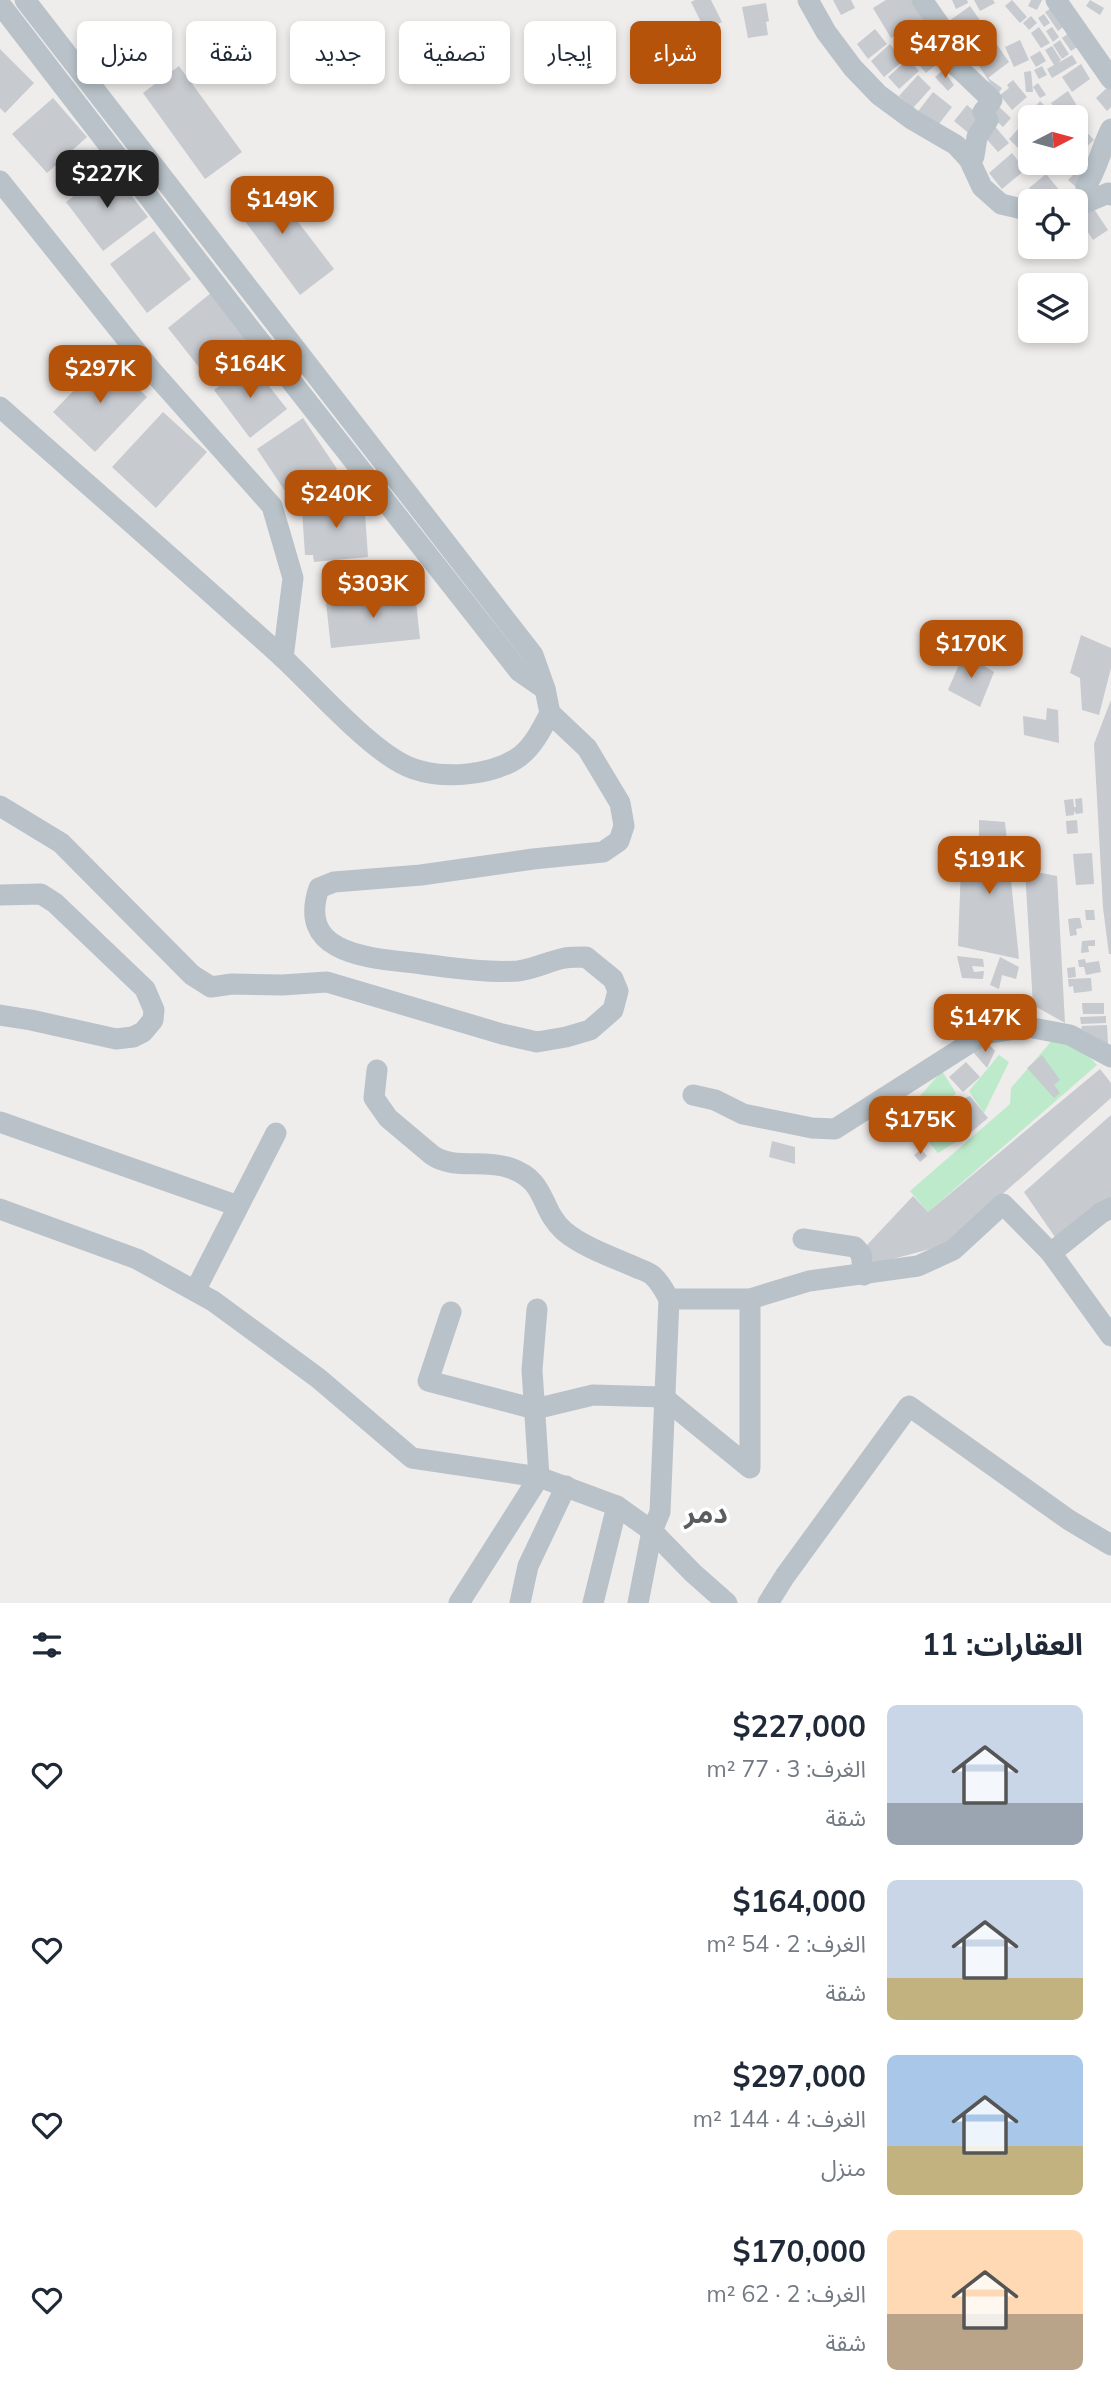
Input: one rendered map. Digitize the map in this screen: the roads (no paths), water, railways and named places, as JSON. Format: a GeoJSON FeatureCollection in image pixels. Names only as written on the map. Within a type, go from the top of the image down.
{"type":"FeatureCollection","features":[{"type":"Feature","properties":{"kind":"street"},"geometry":{"type":"LineString","coordinates":[[0,806],[61,843],[192,975],[211,987],[327,982],[537,1042],[590,1030],[613,1010],[618,991],[613,979],[586,957],[566,958],[523,970],[492,972],[402,961],[363,956],[342,950],[328,941],[316,924],[314,903],[319,888],[334,882],[421,875],[603,852],[619,841],[624,826],[620,803],[587,748],[550,713],[533,655],[25,0]]}},
{"type":"Feature","properties":{"kind":"street"},"geometry":{"type":"LineString","coordinates":[[808,0],[826,32],[853,68],[879,95],[913,120],[956,145],[970,159],[982,187],[1001,204],[1018,208]]}},
{"type":"Feature","properties":{"kind":"street"},"geometry":{"type":"LineString","coordinates":[[922,0],[955,47],[948,58],[992,100],[983,112],[988,120],[977,137],[978,146],[970,159]]}},
{"type":"Feature","properties":{"kind":"street"},"geometry":{"type":"LineString","coordinates":[[1056,0],[1111,79]]}},
{"type":"Feature","properties":{"kind":"street"},"geometry":{"type":"LineString","coordinates":[[0,4],[519,671],[545,689]]}},
{"type":"Feature","properties":{"kind":"street"},"geometry":{"type":"LineString","coordinates":[[1094,200],[1086,186],[1096,171],[1111,129]]}},
{"type":"Feature","properties":{"kind":"street"},"geometry":{"type":"LineString","coordinates":[[0,181],[152,371],[272,506],[293,578],[283,658]]}},
{"type":"Feature","properties":{"kind":"street"},"geometry":{"type":"LineString","coordinates":[[0,407],[283,658],[375,745],[412,769],[447,777],[492,769],[517,759],[538,736],[550,713]]}},
{"type":"Feature","properties":{"kind":"street"},"geometry":{"type":"LineString","coordinates":[[0,895],[41,894],[55,903],[145,989],[154,1010],[153,1020],[143,1032],[116,1040],[0,1015]]}},
{"type":"Feature","properties":{"kind":"street"},"geometry":{"type":"LineString","coordinates":[[693,1095],[715,1100],[743,1114],[812,1128],[835,1129],[984,1034],[1028,1027],[1070,1035],[1111,1057]]}},
{"type":"Feature","properties":{"kind":"street"},"geometry":{"type":"LineString","coordinates":[[377,1070],[374,1098],[388,1118],[432,1156],[458,1164],[481,1162],[509,1168],[533,1179],[547,1207],[563,1230],[591,1247],[654,1276],[669,1299],[660,1511],[652,1531],[638,1603]]}},
{"type":"Feature","properties":{"kind":"street"},"geometry":{"type":"LineString","coordinates":[[0,1122],[239,1206]]}},
{"type":"Feature","properties":{"kind":"street"},"geometry":{"type":"LineString","coordinates":[[195,1290],[276,1133]]}},
{"type":"Feature","properties":{"kind":"street"},"geometry":{"type":"LineString","coordinates":[[669,1299],[750,1299],[809,1281],[918,1266],[953,1250],[1003,1204],[1051,1253],[1111,1336]]}},
{"type":"Feature","properties":{"kind":"street"},"geometry":{"type":"LineString","coordinates":[[1051,1253],[1111,1208]]}},
{"type":"Feature","properties":{"kind":"street"},"geometry":{"type":"LineString","coordinates":[[0,1209],[137,1259],[195,1290],[318,1378],[412,1458],[539,1477],[617,1506],[652,1531],[727,1603]]}},
{"type":"Feature","properties":{"kind":"street"},"geometry":{"type":"LineString","coordinates":[[803,1239],[855,1247],[861,1254],[864,1275]]}},
{"type":"Feature","properties":{"kind":"street"},"geometry":{"type":"LineString","coordinates":[[451,1312],[428,1381],[534,1409],[593,1395],[663,1397],[750,1468],[750,1299]]}},
{"type":"Feature","properties":{"kind":"street"},"geometry":{"type":"LineString","coordinates":[[459,1603],[539,1477],[533,1370],[537,1309]]}},
{"type":"Feature","properties":{"kind":"street"},"geometry":{"type":"LineString","coordinates":[[768,1603],[909,1406],[1069,1520],[1111,1545]]}},
{"type":"Feature","properties":{"kind":"street"},"geometry":{"type":"LineString","coordinates":[[520,1603],[528,1566],[566,1486]]}},
{"type":"Feature","properties":{"kind":"street"},"geometry":{"type":"LineString","coordinates":[[593,1603],[617,1506]]}},
{"type":"Feature","properties":{"kind":"district","name":"دمر"},"geometry":{"type":"Point","coordinates":[706,1513]}}]}
